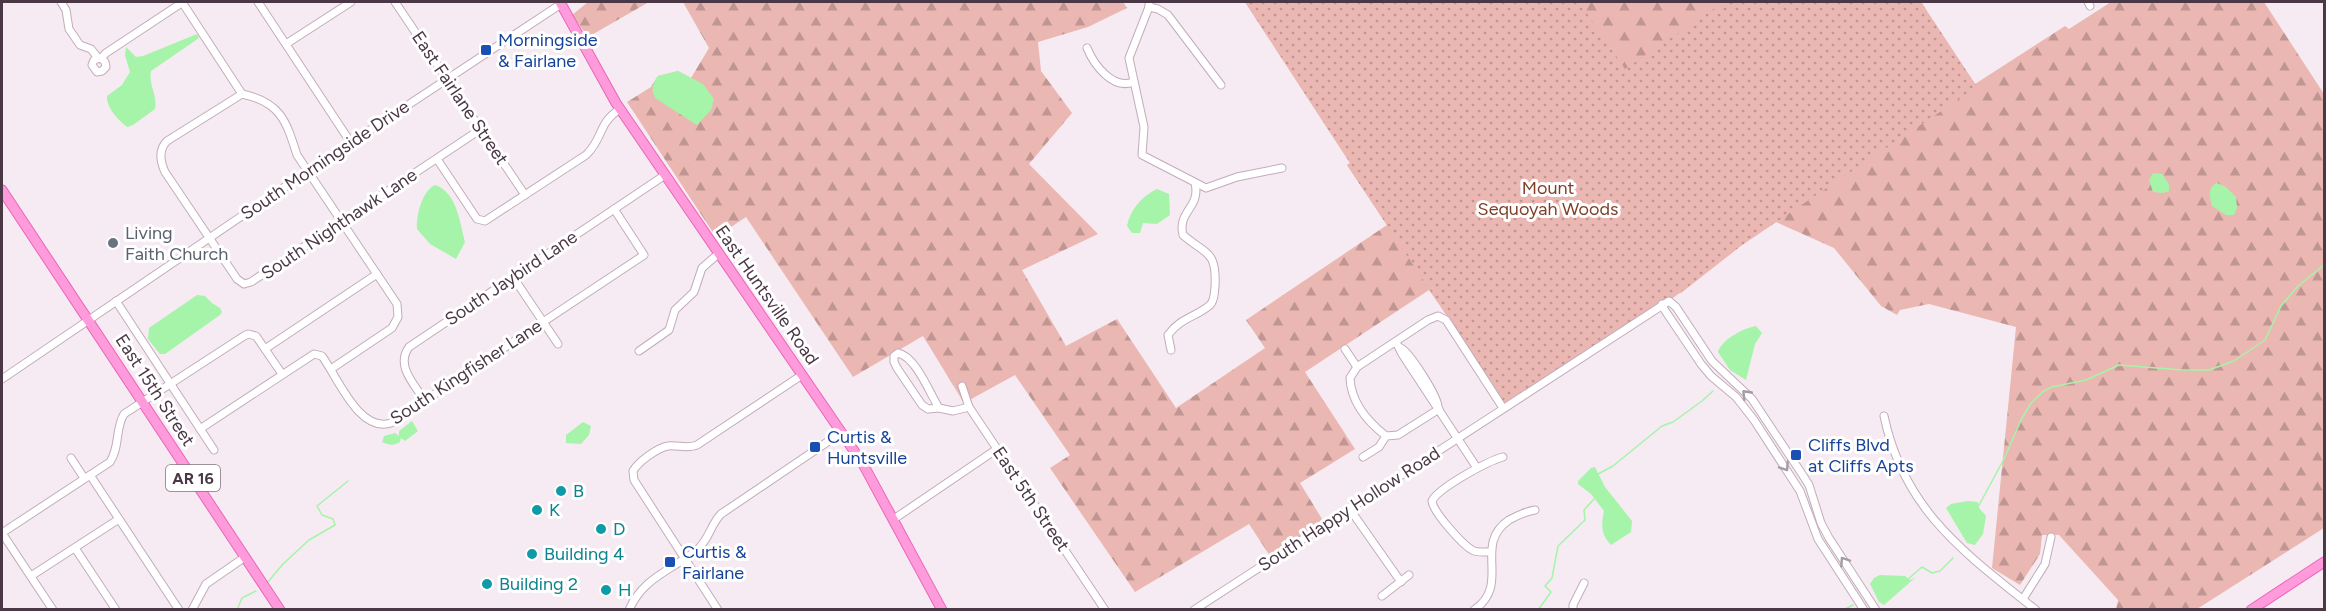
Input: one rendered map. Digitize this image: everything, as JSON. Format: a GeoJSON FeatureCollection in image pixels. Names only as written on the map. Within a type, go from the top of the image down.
{"type":"FeatureCollection","features":[{"type":"Feature","properties":{"kind":"main road","name":"East Huntsville Road"},"geometry":{"type":"LineString","coordinates":[[561,3],[620,109],[842,432],[894,519],[942,609]]}},
{"type":"Feature","properties":{"kind":"main road","name":"East 15th Street"},"geometry":{"type":"LineString","coordinates":[[2,190],[280,609]]}},
{"type":"Feature","properties":{"kind":"main road"},"geometry":{"type":"LineString","coordinates":[[2251,609],[2325,562]]}},
{"type":"Feature","properties":{"kind":"street"},"geometry":{"type":"LineString","coordinates":[[61,2],[66,10],[69,29],[80,45],[91,49],[100,58],[183,2],[242,94],[264,100],[275,108],[289,131],[297,155],[377,274],[396,304],[399,314],[390,330],[331,369]]}},
{"type":"Feature","properties":{"kind":"street"},"geometry":{"type":"LineString","coordinates":[[258,2],[351,143]]}},
{"type":"Feature","properties":{"kind":"street"},"geometry":{"type":"LineString","coordinates":[[286,44],[351,2]]}},
{"type":"Feature","properties":{"kind":"street","name":"East Fairlane Street"},"geometry":{"type":"LineString","coordinates":[[395,2],[525,195]]}},
{"type":"Feature","properties":{"kind":"street","name":"South Morningside Drive"},"geometry":{"type":"LineString","coordinates":[[2,379],[308,171],[561,3]]}},
{"type":"Feature","properties":{"kind":"street"},"geometry":{"type":"LineString","coordinates":[[1221,85],[1168,15],[1149,4],[1129,58],[1144,127],[1142,155],[1206,188],[1238,177],[1282,168]]}},
{"type":"Feature","properties":{"kind":"street"},"geometry":{"type":"LineString","coordinates":[[1088,48],[1092,59],[1112,80],[1127,85],[1133,82]]}},
{"type":"Feature","properties":{"kind":"street"},"geometry":{"type":"LineString","coordinates":[[209,238],[163,167],[162,150],[167,141],[196,125],[242,94]]}},
{"type":"Feature","properties":{"kind":"street"},"geometry":{"type":"LineString","coordinates":[[437,159],[473,214],[481,220],[490,219],[586,155],[594,148],[603,123],[620,109]]}},
{"type":"Feature","properties":{"kind":"street","name":"South Nighthawk Lane"},"geometry":{"type":"LineString","coordinates":[[209,238],[237,279],[248,284],[482,129]]}},
{"type":"Feature","properties":{"kind":"street","name":"South Jaybird Lane"},"geometry":{"type":"LineString","coordinates":[[425,401],[404,368],[406,350],[665,175]]}},
{"type":"Feature","properties":{"kind":"street"},"geometry":{"type":"LineString","coordinates":[[1171,350],[1168,335],[1174,327],[1210,305],[1214,297],[1213,262],[1206,251],[1183,235],[1181,229],[1185,215],[1196,199],[1195,183]]}},
{"type":"Feature","properties":{"kind":"street","name":"South Kingfisher Lane"},"geometry":{"type":"LineString","coordinates":[[200,429],[314,354],[322,356],[359,413],[372,423],[382,425],[391,423],[644,255],[614,210]]}},
{"type":"Feature","properties":{"kind":"street"},"geometry":{"type":"LineString","coordinates":[[639,351],[669,330],[675,310],[694,292],[702,268],[718,254]]}},
{"type":"Feature","properties":{"kind":"street"},"geometry":{"type":"LineString","coordinates":[[266,349],[377,274]]}},
{"type":"Feature","properties":{"kind":"street"},"geometry":{"type":"LineString","coordinates":[[513,277],[558,344]]}},
{"type":"Feature","properties":{"kind":"street"},"geometry":{"type":"LineString","coordinates":[[116,301],[214,450]]}},
{"type":"Feature","properties":{"kind":"street"},"geometry":{"type":"LineString","coordinates":[[1864,609],[1818,539],[1800,491],[1745,407],[1704,367],[1662,304],[1669,302],[1676,307],[1712,361],[1752,399],[1809,485],[1821,523],[1829,538],[1876,609]]}},
{"type":"Feature","properties":{"kind":"street","name":"South Happy Hollow Road"},"geometry":{"type":"LineString","coordinates":[[1194,609],[1662,304]]}},
{"type":"Feature","properties":{"kind":"street"},"geometry":{"type":"LineString","coordinates":[[1439,409],[1398,435],[1386,436],[1368,420],[1352,392],[1350,378],[1357,367],[1398,345],[1428,320],[1438,316],[1446,320],[1503,408]]}},
{"type":"Feature","properties":{"kind":"street"},"geometry":{"type":"LineString","coordinates":[[53,609],[2,533],[110,462],[116,453],[120,422],[124,414],[248,334],[256,336],[282,374]]}},
{"type":"Feature","properties":{"kind":"street"},"geometry":{"type":"LineString","coordinates":[[1398,345],[1477,468]]}},
{"type":"Feature","properties":{"kind":"street"},"geometry":{"type":"LineString","coordinates":[[1345,349],[1357,367]]}},
{"type":"Feature","properties":{"kind":"street"},"geometry":{"type":"LineString","coordinates":[[939,408],[912,362],[905,354],[898,353],[894,356],[897,368],[922,405],[928,409],[939,408],[953,411],[969,407]]}},
{"type":"Feature","properties":{"kind":"street"},"geometry":{"type":"LineString","coordinates":[[1704,367],[1712,361]]}},
{"type":"Feature","properties":{"kind":"street"},"geometry":{"type":"LineString","coordinates":[[718,609],[634,480],[633,471],[637,465],[662,448],[697,445],[802,375]]}},
{"type":"Feature","properties":{"kind":"street","name":"East 5th Street"},"geometry":{"type":"LineString","coordinates":[[962,386],[969,407],[1105,609]]}},
{"type":"Feature","properties":{"kind":"street"},"geometry":{"type":"LineString","coordinates":[[1884,416],[1899,464],[1927,512],[1958,547],[2036,609]]}},
{"type":"Feature","properties":{"kind":"street"},"geometry":{"type":"LineString","coordinates":[[629,609],[641,589],[704,543],[721,514],[842,432]]}},
{"type":"Feature","properties":{"kind":"street"},"geometry":{"type":"LineString","coordinates":[[1363,457],[1379,447],[1386,436]]}},
{"type":"Feature","properties":{"kind":"street"},"geometry":{"type":"LineString","coordinates":[[894,519],[997,449]]}},
{"type":"Feature","properties":{"kind":"street"},"geometry":{"type":"LineString","coordinates":[[1491,552],[1477,552],[1466,545],[1432,506],[1432,501],[1437,494],[1477,468],[1490,460],[1503,457]]}},
{"type":"Feature","properties":{"kind":"street"},"geometry":{"type":"LineString","coordinates":[[71,458],[119,519],[179,609]]}},
{"type":"Feature","properties":{"kind":"street"},"geometry":{"type":"LineString","coordinates":[[1349,508],[1401,582]]}},
{"type":"Feature","properties":{"kind":"street"},"geometry":{"type":"LineString","coordinates":[[1474,609],[1485,602],[1491,590],[1492,540],[1501,526],[1522,512],[1535,510]]}},
{"type":"Feature","properties":{"kind":"street"},"geometry":{"type":"LineString","coordinates":[[31,576],[119,519]]}},
{"type":"Feature","properties":{"kind":"street"},"geometry":{"type":"LineString","coordinates":[[2023,599],[2045,564],[2051,537]]}},
{"type":"Feature","properties":{"kind":"street"},"geometry":{"type":"LineString","coordinates":[[75,548],[116,609]]}},
{"type":"Feature","properties":{"kind":"street"},"geometry":{"type":"LineString","coordinates":[[192,609],[206,584],[245,556]]}},
{"type":"Feature","properties":{"kind":"street"},"geometry":{"type":"LineString","coordinates":[[1382,596],[1409,575]]}},
{"type":"Feature","properties":{"kind":"street"},"geometry":{"type":"LineString","coordinates":[[1574,609],[1573,605],[1584,583]]}},
{"type":"Feature","properties":{"kind":"street"},"geometry":{"type":"LineString","coordinates":[[1206,602],[1210,609]]}},
{"type":"Feature","properties":{"kind":"green space"},"geometry":{"type":"Polygon","coordinates":[[[588,2],[649,2],[588,37],[572,15],[588,2]]]}},
{"type":"Feature","properties":{"kind":"green space"},"geometry":{"type":"Polygon","coordinates":[[[683,2],[1123,2],[1127,8],[1088,27],[1038,42],[1041,71],[1072,113],[1029,164],[1098,234],[1022,270],[1066,346],[1117,319],[1176,408],[1265,348],[1246,320],[1387,225],[1347,165],[1350,163],[1245,2],[1921,2],[1975,84],[2065,26],[2069,29],[2111,2],[2264,2],[2324,94],[2324,528],[2197,609],[2116,609],[2118,600],[2059,535],[2042,535],[2040,554],[2020,585],[1992,568],[2016,327],[1929,304],[1900,310],[1897,315],[1881,306],[1834,248],[1776,222],[1742,245],[1681,293],[1446,320],[1447,316],[1429,290],[1305,372],[1355,449],[1300,483],[1325,524],[1272,559],[1249,524],[1135,592],[1050,468],[1070,455],[1015,375],[964,403],[923,336],[853,377],[746,217],[716,237],[627,102],[651,87],[658,76],[678,71],[691,78],[709,48],[683,2]]]}},
{"type":"Feature","properties":{"kind":"green space","name":"Mount Sequoyah Woods"},"geometry":{"type":"Polygon","coordinates":[[[1245,2],[1579,2],[1625,69],[1724,2],[1921,2],[1977,87],[1742,245],[1669,301],[1503,408],[1446,320],[1447,316],[1347,165],[1350,163],[1245,2]]]}},
{"type":"Feature","properties":{"kind":"shaded area"},"geometry":{"type":"Polygon","coordinates":[[[197,34],[199,38],[151,71],[155,109],[127,127],[116,117],[107,100],[107,96],[122,85],[130,72],[125,55],[126,47],[136,57],[143,56],[197,34]]]}},
{"type":"Feature","properties":{"kind":"shaded area"},"geometry":{"type":"Polygon","coordinates":[[[678,71],[703,84],[714,99],[711,110],[697,125],[655,98],[653,87],[658,76],[678,71]]]}},
{"type":"Feature","properties":{"kind":"shaded area"},"geometry":{"type":"Polygon","coordinates":[[[2153,173],[2162,174],[2169,184],[2169,191],[2153,192],[2149,180],[2153,173]]]}},
{"type":"Feature","properties":{"kind":"shaded area"},"geometry":{"type":"Polygon","coordinates":[[[2217,183],[2226,187],[2236,197],[2237,208],[2234,215],[2226,215],[2212,206],[2210,190],[2217,183]]]}},
{"type":"Feature","properties":{"kind":"shaded area"},"geometry":{"type":"Polygon","coordinates":[[[435,185],[448,194],[459,217],[465,242],[456,259],[430,244],[417,229],[421,204],[430,188],[435,185]]]}},
{"type":"Feature","properties":{"kind":"shaded area"},"geometry":{"type":"Polygon","coordinates":[[[1157,189],[1169,194],[1170,215],[1157,224],[1143,223],[1140,233],[1132,233],[1127,226],[1134,209],[1157,189]]]}},
{"type":"Feature","properties":{"kind":"shaded area"},"geometry":{"type":"Polygon","coordinates":[[[197,295],[205,296],[222,312],[165,354],[160,354],[148,339],[149,328],[197,295]]]}},
{"type":"Feature","properties":{"kind":"shaded area"},"geometry":{"type":"Polygon","coordinates":[[[1756,326],[1762,333],[1755,344],[1746,380],[1730,370],[1718,352],[1720,347],[1734,335],[1756,326]]]}},
{"type":"Feature","properties":{"kind":"shaded area"},"geometry":{"type":"Polygon","coordinates":[[[412,421],[418,431],[405,441],[401,438],[400,442],[392,445],[382,442],[384,436],[395,433],[399,436],[399,431],[412,421]]]}},
{"type":"Feature","properties":{"kind":"shaded area"},"geometry":{"type":"Polygon","coordinates":[[[583,422],[591,426],[589,435],[581,444],[566,443],[566,435],[583,422]]]}},
{"type":"Feature","properties":{"kind":"shaded area"},"geometry":{"type":"Polygon","coordinates":[[[1595,467],[1605,487],[1632,521],[1631,532],[1611,545],[1603,529],[1604,511],[1591,494],[1578,484],[1578,481],[1591,468],[1595,467]]]}},
{"type":"Feature","properties":{"kind":"shaded area"},"geometry":{"type":"Polygon","coordinates":[[[1978,502],[1979,508],[1986,516],[1983,534],[1975,545],[1967,543],[1946,508],[1951,504],[1978,502]]]}},
{"type":"Feature","properties":{"kind":"shaded area"},"geometry":{"type":"Polygon","coordinates":[[[1880,575],[1905,576],[1910,580],[1916,577],[1884,605],[1879,602],[1870,584],[1880,575]]]}},
{"type":"Feature","properties":{"kind":"waterway"},"geometry":{"type":"LineString","coordinates":[[1978,507],[2004,459],[2021,420],[2031,403],[2044,391],[2052,387],[2086,380],[2119,365],[2209,370],[2234,361],[2265,340],[2281,306],[2298,286],[2324,265]]}},
{"type":"Feature","properties":{"kind":"waterway"},"geometry":{"type":"LineString","coordinates":[[1598,474],[1613,466],[1662,426],[1673,422],[1713,391]]}},
{"type":"Feature","properties":{"kind":"waterway"},"geometry":{"type":"LineString","coordinates":[[267,583],[283,564],[309,540],[335,525],[333,519],[322,515],[317,506],[348,481]]}},
{"type":"Feature","properties":{"kind":"waterway"},"geometry":{"type":"LineString","coordinates":[[1538,610],[1551,592],[1545,586],[1552,578],[1558,546],[1585,520],[1584,510],[1594,499]]}},
{"type":"Feature","properties":{"kind":"waterway"},"geometry":{"type":"LineString","coordinates":[[1907,580],[1922,567],[1932,573],[1940,571],[1953,558]]}},
{"type":"Feature","properties":{"kind":"waterway"},"geometry":{"type":"LineString","coordinates":[[237,610],[242,598],[256,591]]}},
{"type":"Feature","properties":{"kind":"waterway"},"geometry":{"type":"LineString","coordinates":[[1843,610],[1853,605]]}},
{"type":"Feature","properties":{"kind":"place","name":"Morningside & Fairlane"},"geometry":{"type":"Point","coordinates":[486,50]}},
{"type":"Feature","properties":{"kind":"place","name":"Living Faith Church"},"geometry":{"type":"Point","coordinates":[113,243]}},
{"type":"Feature","properties":{"kind":"place","name":"Curtis & Huntsville"},"geometry":{"type":"Point","coordinates":[815,447]}},
{"type":"Feature","properties":{"kind":"place","name":"Cliffs Blvd at Cliffs Apts"},"geometry":{"type":"Point","coordinates":[1796,455]}},
{"type":"Feature","properties":{"kind":"place","name":"B"},"geometry":{"type":"Point","coordinates":[561,491]}},
{"type":"Feature","properties":{"kind":"place","name":"K"},"geometry":{"type":"Point","coordinates":[537,510]}},
{"type":"Feature","properties":{"kind":"place","name":"D"},"geometry":{"type":"Point","coordinates":[601,529]}},
{"type":"Feature","properties":{"kind":"place","name":"Building 4"},"geometry":{"type":"Point","coordinates":[532,554]}},
{"type":"Feature","properties":{"kind":"place","name":"Curtis & Fairlane"},"geometry":{"type":"Point","coordinates":[670,562]}},
{"type":"Feature","properties":{"kind":"place","name":"Building 2"},"geometry":{"type":"Point","coordinates":[487,584]}},
{"type":"Feature","properties":{"kind":"place","name":"H"},"geometry":{"type":"Point","coordinates":[606,590]}}]}
